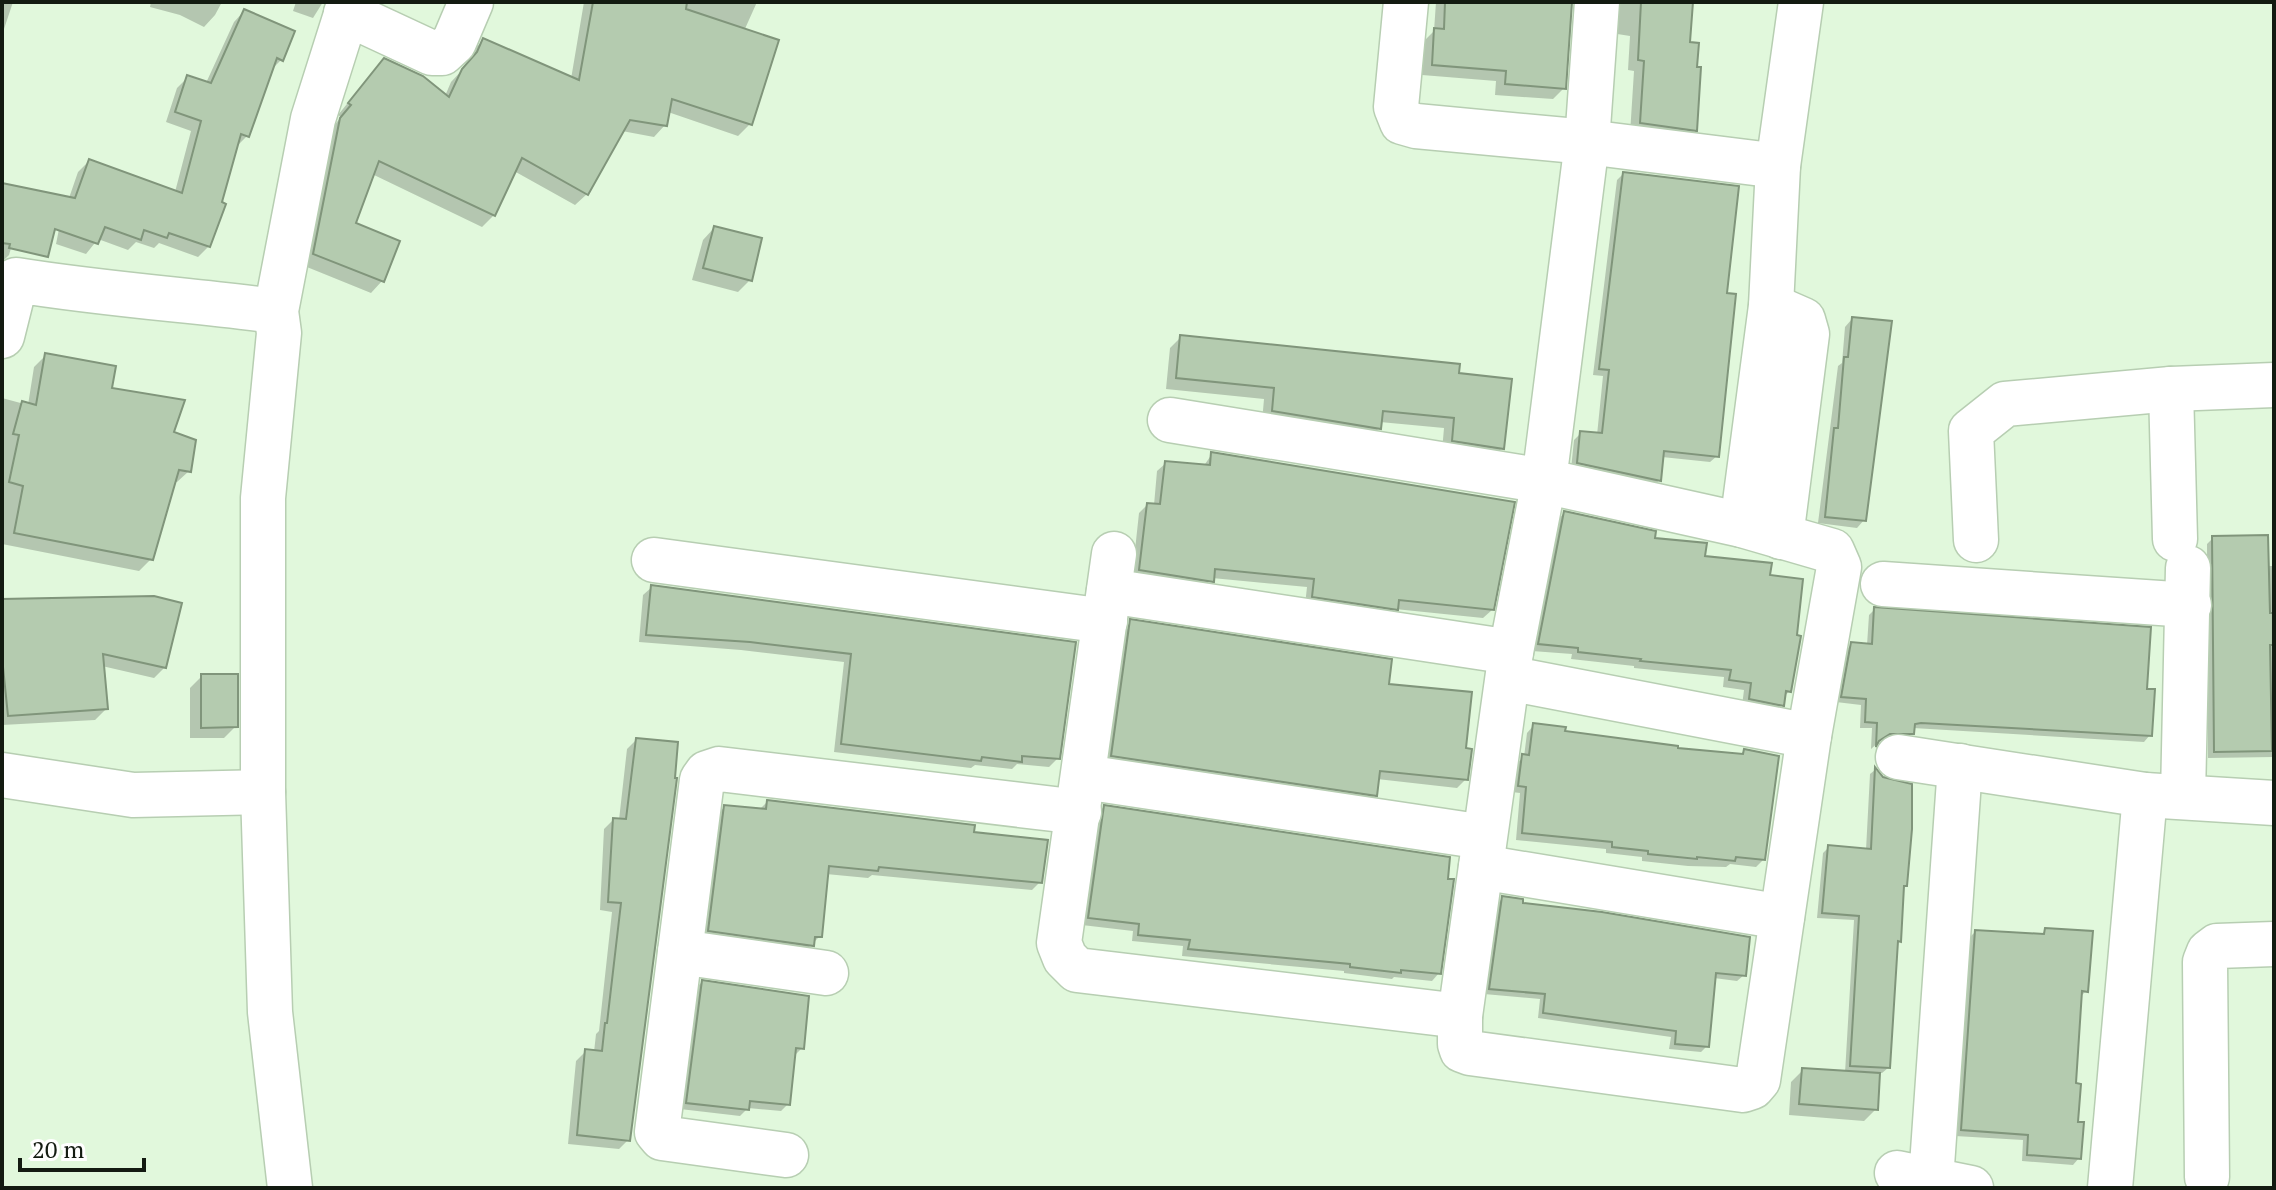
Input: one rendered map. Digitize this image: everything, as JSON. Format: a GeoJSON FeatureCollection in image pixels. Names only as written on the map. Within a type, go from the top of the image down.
{"type":"FeatureCollection","features":[{"type":"Feature","properties":{"kind":"street"},"geometry":{"type":"LineString","coordinates":[[290,1188],[270,1012],[263,792],[263,498],[279,333],[276,311],[313,119],[348,7],[432,53],[442,53],[454,42],[471,2]]}},
{"type":"Feature","properties":{"kind":"street"},"geometry":{"type":"LineString","coordinates":[[1406,2],[1396,107],[1402,122],[1778,166]]}},
{"type":"Feature","properties":{"kind":"street"},"geometry":{"type":"LineString","coordinates":[[1170,420],[1544,481],[1761,531],[1832,551],[1839,567],[1809,736],[1758,1080],[1748,1089],[1470,1053],[1462,1050],[1460,1044],[1460,1016],[1509,665],[1544,481],[1587,142],[1597,2]]}},
{"type":"Feature","properties":{"kind":"street"},"geometry":{"type":"LineString","coordinates":[[1761,531],[1807,334],[1803,320],[1771,306],[1778,166],[1801,2]]}},
{"type":"Feature","properties":{"kind":"street"},"geometry":{"type":"LineString","coordinates":[[2,336],[9,278],[92,292],[137,294],[276,311]]}},
{"type":"Feature","properties":{"kind":"street"},"geometry":{"type":"LineString","coordinates":[[1976,540],[1971,431],[2005,404],[2171,389],[2274,385]]}},
{"type":"Feature","properties":{"kind":"street"},"geometry":{"type":"LineString","coordinates":[[2110,1188],[2164,796],[2184,571],[2171,389]]}},
{"type":"Feature","properties":{"kind":"street"},"geometry":{"type":"LineString","coordinates":[[654,560],[1110,589],[1509,665],[1809,736]]}},
{"type":"Feature","properties":{"kind":"street"},"geometry":{"type":"LineString","coordinates":[[1883,584],[2184,571]]}},
{"type":"Feature","properties":{"kind":"street"},"geometry":{"type":"LineString","coordinates":[[1110,589],[1059,943],[1065,958],[1077,970],[1460,1016]]}},
{"type":"Feature","properties":{"kind":"street"},"geometry":{"type":"LineString","coordinates":[[1898,757],[2164,796],[2274,803]]}},
{"type":"Feature","properties":{"kind":"street"},"geometry":{"type":"LineString","coordinates":[[1933,1180],[1960,766]]}},
{"type":"Feature","properties":{"kind":"street"},"geometry":{"type":"LineString","coordinates":[[786,1155],[658,1135],[702,780],[712,770],[1081,794],[1482,852],[1782,917]]}},
{"type":"Feature","properties":{"kind":"street"},"geometry":{"type":"LineString","coordinates":[[2,775],[133,795],[263,792]]}},
{"type":"Feature","properties":{"kind":"street"},"geometry":{"type":"LineString","coordinates":[[2207,1177],[2205,962],[2209,952],[2217,946],[2274,944]]}},
{"type":"Feature","properties":{"kind":"street"},"geometry":{"type":"LineString","coordinates":[[680,952],[826,973]]}},
{"type":"Feature","properties":{"kind":"building"},"geometry":{"type":"Polygon","coordinates":[[[593,2],[687,2],[686,9],[779,40],[752,125],[672,99],[667,126],[630,120],[588,195],[522,158],[495,216],[379,161],[356,223],[400,241],[384,282],[313,254],[340,118],[351,105],[348,103],[384,58],[423,76],[449,97],[462,69],[477,52],[483,38],[579,80],[593,2]]]}},
{"type":"Feature","properties":{"kind":"building"},"geometry":{"type":"Polygon","coordinates":[[[1445,2],[1572,2],[1566,89],[1505,84],[1506,71],[1432,65],[1434,28],[1444,29],[1445,2]]]}},
{"type":"Feature","properties":{"kind":"building"},"geometry":{"type":"Polygon","coordinates":[[[1641,2],[1693,2],[1690,42],[1699,43],[1697,67],[1701,67],[1697,131],[1640,123],[1644,61],[1638,60],[1641,2]]]}},
{"type":"Feature","properties":{"kind":"building"},"geometry":{"type":"Polygon","coordinates":[[[244,9],[295,31],[283,61],[277,58],[249,137],[241,134],[222,202],[226,204],[210,247],[169,233],[167,238],[144,230],[141,240],[105,227],[98,244],[55,229],[48,257],[9,248],[10,244],[2,243],[2,183],[75,198],[89,159],[182,193],[201,121],[175,112],[187,75],[211,83],[244,9]]]}},
{"type":"Feature","properties":{"kind":"building"},"geometry":{"type":"Polygon","coordinates":[[[1623,172],[1739,186],[1727,293],[1736,294],[1719,457],[1664,451],[1661,481],[1577,463],[1580,431],[1602,433],[1609,370],[1599,369],[1623,172]]]}},
{"type":"Feature","properties":{"kind":"building"},"geometry":{"type":"Polygon","coordinates":[[[714,226],[762,238],[752,281],[703,268],[714,226]]]}},
{"type":"Feature","properties":{"kind":"building"},"geometry":{"type":"Polygon","coordinates":[[[1852,317],[1892,321],[1866,521],[1825,517],[1834,428],[1838,428],[1844,357],[1848,357],[1852,317]]]}},
{"type":"Feature","properties":{"kind":"building"},"geometry":{"type":"Polygon","coordinates":[[[1180,335],[1460,364],[1459,373],[1512,379],[1504,449],[1452,441],[1454,418],[1383,411],[1381,429],[1272,411],[1274,388],[1176,378],[1180,335]]]}},
{"type":"Feature","properties":{"kind":"building"},"geometry":{"type":"Polygon","coordinates":[[[45,353],[116,366],[112,388],[185,400],[174,432],[196,440],[191,472],[179,470],[153,560],[14,533],[23,486],[9,482],[19,435],[13,434],[22,401],[36,405],[45,353]]]}},
{"type":"Feature","properties":{"kind":"building"},"geometry":{"type":"Polygon","coordinates":[[[1211,452],[1515,502],[1494,610],[1399,600],[1398,610],[1312,597],[1314,579],[1215,569],[1214,582],[1139,570],[1147,503],[1160,504],[1165,461],[1210,465],[1211,452]]]}},
{"type":"Feature","properties":{"kind":"building"},"geometry":{"type":"Polygon","coordinates":[[[1564,511],[1656,531],[1655,538],[1707,543],[1705,556],[1772,563],[1770,575],[1803,579],[1797,635],[1801,636],[1791,692],[1786,691],[1784,706],[1749,699],[1751,683],[1729,680],[1731,670],[1640,661],[1578,652],[1578,648],[1538,644],[1564,511]]]}},
{"type":"Feature","properties":{"kind":"building"},"geometry":{"type":"Polygon","coordinates":[[[2268,535],[2274,645],[2270,645],[2272,751],[2214,752],[2212,536],[2268,535]]]}},
{"type":"Feature","properties":{"kind":"building"},"geometry":{"type":"Polygon","coordinates":[[[651,585],[1076,642],[1060,759],[1022,756],[1022,762],[982,757],[981,761],[841,744],[851,654],[750,642],[646,635],[651,585]]]}},
{"type":"Feature","properties":{"kind":"building"},"geometry":{"type":"Polygon","coordinates":[[[154,596],[182,603],[166,668],[103,654],[108,709],[8,716],[2,657],[2,599],[154,596]]]}},
{"type":"Feature","properties":{"kind":"building"},"geometry":{"type":"Polygon","coordinates":[[[1874,607],[2151,627],[2147,689],[2155,689],[2152,736],[1921,723],[1915,724],[1914,734],[1890,734],[1876,747],[1877,723],[1865,722],[1866,699],[1841,697],[1851,642],[1872,644],[1874,607]]]}},
{"type":"Feature","properties":{"kind":"building"},"geometry":{"type":"Polygon","coordinates":[[[1130,619],[1392,659],[1389,684],[1472,692],[1466,748],[1472,749],[1468,780],[1380,771],[1377,796],[1111,756],[1130,619]]]}},
{"type":"Feature","properties":{"kind":"building"},"geometry":{"type":"Polygon","coordinates":[[[201,674],[238,674],[238,727],[201,728],[201,674]]]}},
{"type":"Feature","properties":{"kind":"building"},"geometry":{"type":"Polygon","coordinates":[[[1533,723],[1566,727],[1565,731],[1678,748],[1743,754],[1744,749],[1779,756],[1765,860],[1736,857],[1735,861],[1648,854],[1648,851],[1612,847],[1612,842],[1522,833],[1526,787],[1518,786],[1522,754],[1529,755],[1533,723]]]}},
{"type":"Feature","properties":{"kind":"building"},"geometry":{"type":"Polygon","coordinates":[[[636,738],[678,742],[677,778],[630,1141],[577,1135],[585,1049],[602,1051],[607,1023],[621,903],[608,902],[613,818],[626,819],[636,738]]]}},
{"type":"Feature","properties":{"kind":"building"},"geometry":{"type":"Polygon","coordinates":[[[1875,767],[1883,777],[1912,784],[1912,829],[1907,886],[1904,886],[1901,942],[1898,941],[1890,1068],[1850,1066],[1859,916],[1822,913],[1828,845],[1871,849],[1875,767]]]}},
{"type":"Feature","properties":{"kind":"building"},"geometry":{"type":"Polygon","coordinates":[[[767,800],[975,825],[974,832],[1048,840],[1042,883],[879,867],[878,871],[829,866],[822,937],[815,937],[814,946],[708,931],[724,805],[766,809],[767,800]]]}},
{"type":"Feature","properties":{"kind":"building"},"geometry":{"type":"Polygon","coordinates":[[[1104,805],[1450,857],[1448,879],[1454,879],[1441,974],[1401,970],[1401,973],[1350,967],[1350,964],[1188,949],[1190,940],[1138,935],[1139,924],[1088,918],[1104,805]]]}},
{"type":"Feature","properties":{"kind":"building"},"geometry":{"type":"Polygon","coordinates":[[[1502,896],[1523,899],[1523,903],[1602,912],[1750,937],[1746,976],[1716,973],[1709,1047],[1675,1044],[1676,1031],[1543,1013],[1545,994],[1489,989],[1502,896]]]}},
{"type":"Feature","properties":{"kind":"building"},"geometry":{"type":"Polygon","coordinates":[[[2045,928],[2093,931],[2088,992],[2082,991],[2076,1083],[2081,1084],[2078,1122],[2084,1122],[2081,1159],[2027,1155],[2028,1135],[1961,1130],[1975,930],[2044,934],[2045,928]]]}},
{"type":"Feature","properties":{"kind":"building"},"geometry":{"type":"Polygon","coordinates":[[[702,980],[809,996],[804,1049],[796,1048],[790,1105],[750,1101],[749,1110],[686,1103],[702,980]]]}},
{"type":"Feature","properties":{"kind":"building"},"geometry":{"type":"Polygon","coordinates":[[[1802,1068],[1880,1073],[1878,1110],[1799,1104],[1802,1068]]]}}]}
